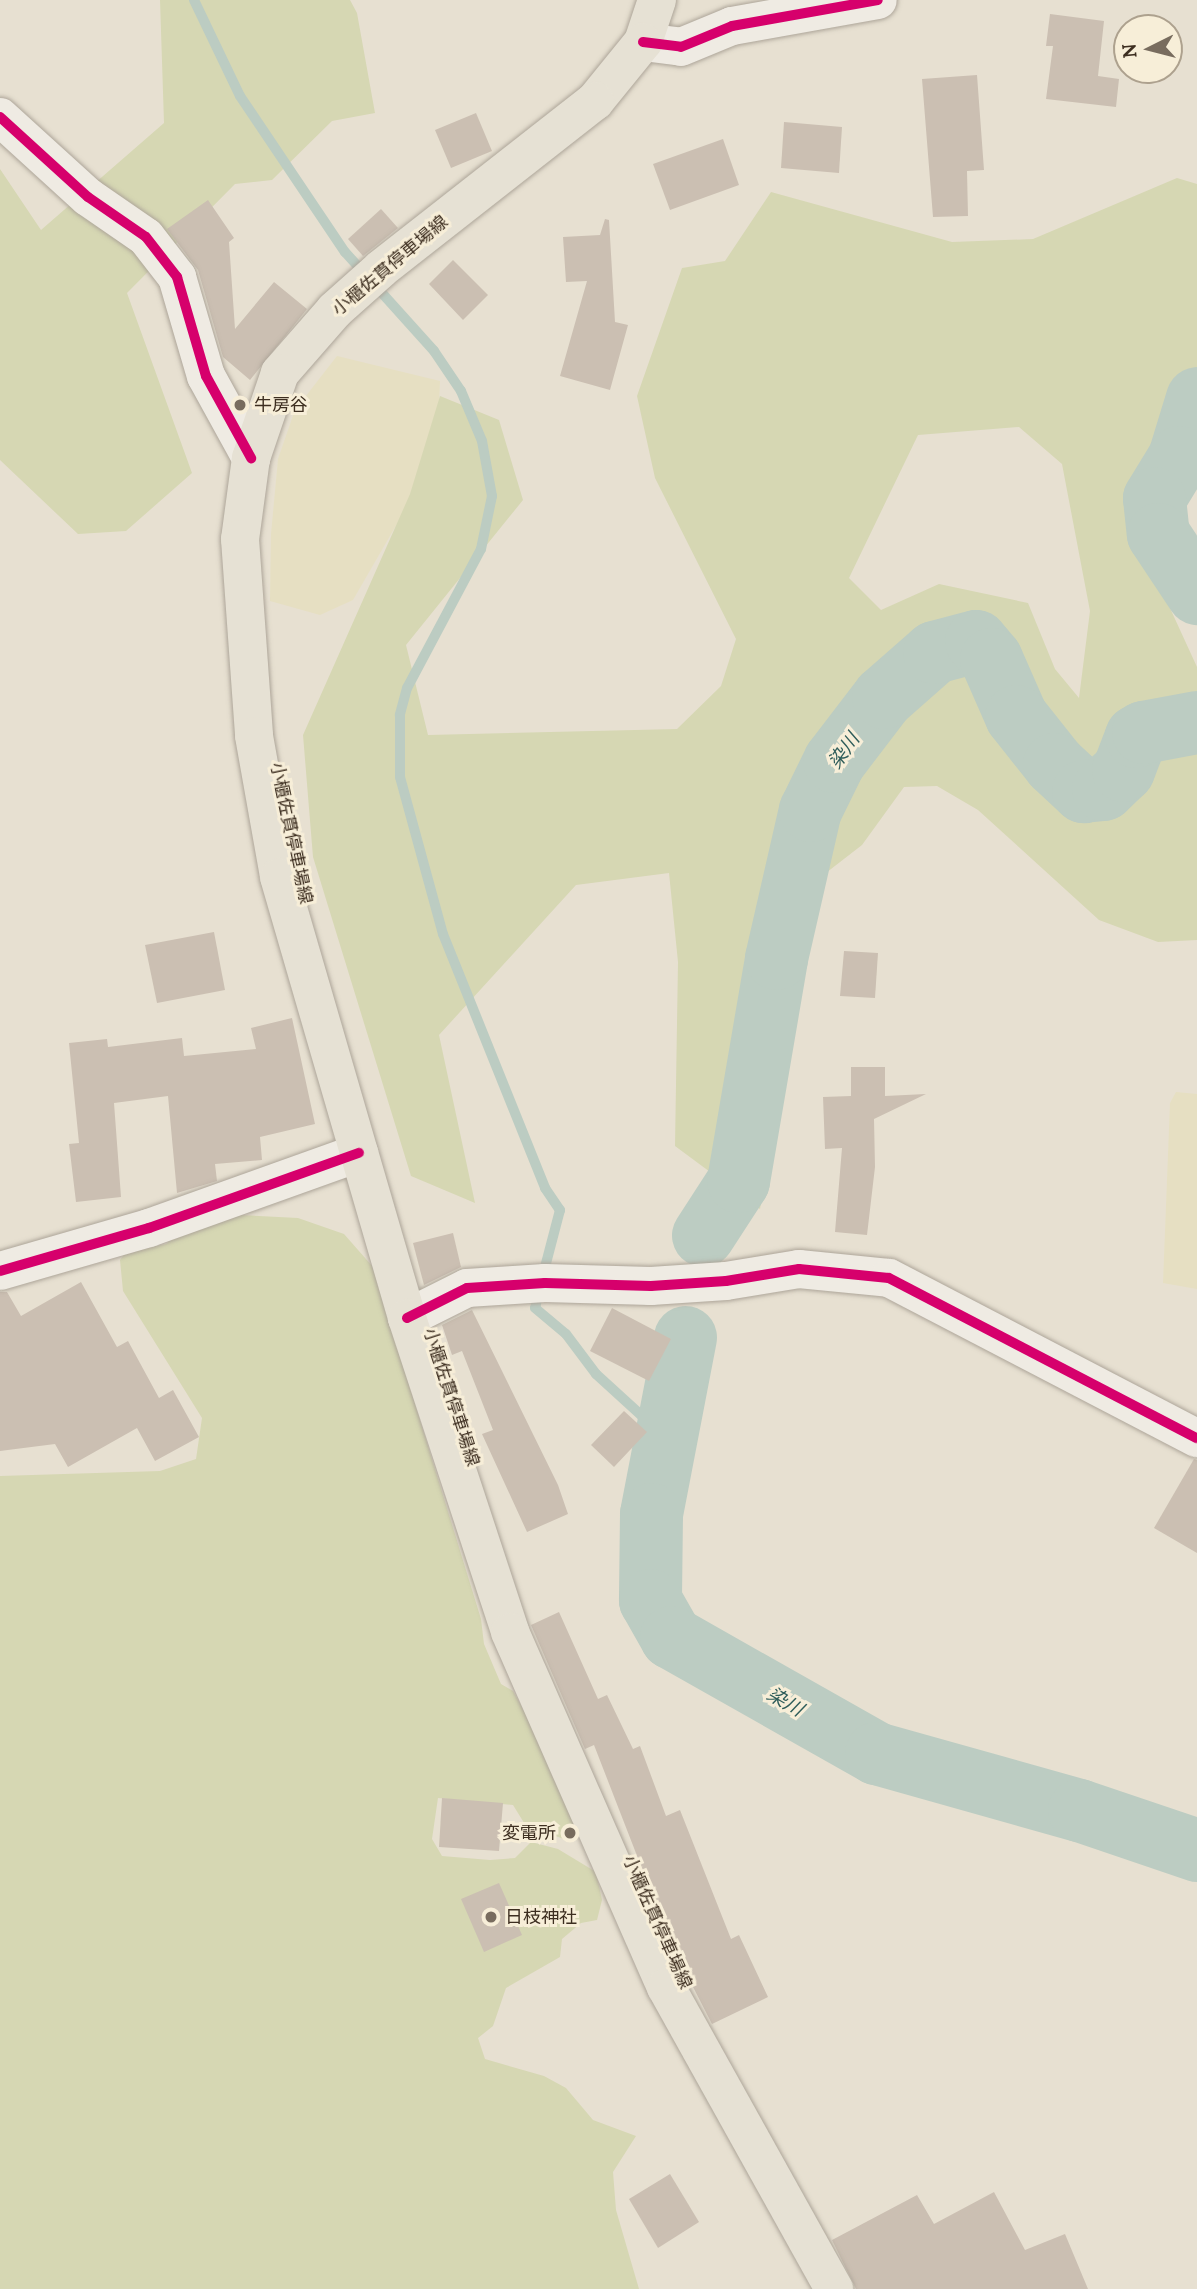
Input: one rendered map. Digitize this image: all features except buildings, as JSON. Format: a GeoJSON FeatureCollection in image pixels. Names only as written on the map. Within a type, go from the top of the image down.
{"type":"FeatureCollection","features":[{"type":"Feature","properties":{"kind":"main road","name":"小櫃佐貫停車場線"},"geometry":{"type":"LineString","coordinates":[[657,0],[643,42],[596,101],[381,269],[335,310],[280,373],[251,458],[240,540],[254,736],[279,877],[407,1318],[510,1632],[649,1949],[785,2208],[834,2289]]}},
{"type":"Feature","properties":{"kind":"street"},"geometry":{"type":"LineString","coordinates":[[643,42],[681,47],[732,26],[878,0]]}},
{"type":"Feature","properties":{"kind":"street"},"geometry":{"type":"LineString","coordinates":[[0,117],[88,197],[146,237],[177,277],[206,376],[251,458]]}},
{"type":"Feature","properties":{"kind":"street"},"geometry":{"type":"LineString","coordinates":[[0,1271],[149,1228],[359,1153]]}},
{"type":"Feature","properties":{"kind":"street"},"geometry":{"type":"LineString","coordinates":[[407,1318],[467,1288],[545,1283],[651,1286],[726,1281],[799,1269],[889,1278],[1197,1438]]}},
{"type":"Feature","properties":{"kind":"shaded area"},"geometry":{"type":"Polygon","coordinates":[[[337,356],[440,381],[438,426],[409,503],[353,600],[320,615],[270,601],[271,534],[278,459],[295,410],[337,356]]]}},
{"type":"Feature","properties":{"kind":"shaded area"},"geometry":{"type":"Polygon","coordinates":[[[1176,1092],[1197,1094],[1197,1289],[1163,1283],[1170,1103],[1176,1092]]]}},
{"type":"Feature","properties":{"kind":"green space"},"geometry":{"type":"Polygon","coordinates":[[[160,0],[350,0],[357,13],[375,113],[332,121],[272,180],[235,184],[127,293],[192,473],[126,531],[78,534],[0,460],[0,169],[41,230],[164,123],[160,0]]]}},
{"type":"Feature","properties":{"kind":"green space"},"geometry":{"type":"Polygon","coordinates":[[[1177,178],[1197,184],[1197,476],[1137,476],[1131,523],[1197,667],[1197,940],[1158,942],[1099,920],[978,810],[937,786],[904,787],[862,845],[751,931],[787,1048],[760,1209],[675,1146],[678,962],[669,873],[576,885],[439,1035],[475,1203],[411,1176],[313,857],[303,735],[410,494],[440,396],[499,420],[523,500],[406,645],[428,735],[677,729],[721,686],[736,639],[655,478],[637,396],[682,268],[725,261],[771,192],[952,242],[1033,239],[1177,178]],[[1019,427],[918,435],[849,578],[881,610],[939,584],[1028,603],[1055,669],[1079,698],[1090,611],[1062,464],[1019,427]]]}},
{"type":"Feature","properties":{"kind":"green space"},"geometry":{"type":"Polygon","coordinates":[[[219,1214],[298,1218],[344,1234],[373,1267],[481,1619],[484,1644],[501,1684],[513,1691],[556,1768],[577,1826],[564,1839],[526,1826],[513,1805],[438,1798],[432,1839],[442,1856],[490,1860],[515,1858],[531,1842],[558,1849],[596,1872],[602,1900],[597,1920],[581,1923],[562,1939],[560,1957],[506,1988],[493,2026],[478,2038],[485,2059],[544,2076],[566,2088],[593,2120],[636,2136],[613,2172],[616,2210],[639,2289],[0,2289],[0,1476],[160,1471],[196,1459],[202,1418],[123,1291],[120,1260],[126,1252],[166,1244],[180,1230],[219,1214]]]}},
{"type":"Feature","properties":{"kind":"waterway"},"geometry":{"type":"LineString","coordinates":[[194,0],[240,96],[345,252],[434,351],[461,391],[482,441],[492,496],[481,549],[407,688],[400,715],[400,777],[443,934],[545,1188],[560,1210],[543,1275]]}},
{"type":"Feature","properties":{"kind":"waterway","name":"染川"},"geometry":{"type":"LineString","coordinates":[[1197,398],[1179,457],[1154,498],[1158,534],[1197,593]]}},
{"type":"Feature","properties":{"kind":"waterway","name":"染川"},"geometry":{"type":"LineString","coordinates":[[703,1235],[738,1181],[776,958],[810,810],[834,761],[883,697],[934,652],[976,641],[991,659],[1016,716],[1054,764],[1083,791],[1103,789],[1123,770],[1136,736],[1143,732],[1197,722]]}},
{"type":"Feature","properties":{"kind":"waterway"},"geometry":{"type":"LineString","coordinates":[[539,1291],[535,1308],[566,1334],[596,1374],[666,1438]]}},
{"type":"Feature","properties":{"kind":"waterway","name":"染川"},"geometry":{"type":"LineString","coordinates":[[685,1337],[651,1514],[650,1600],[671,1637],[876,1753],[1079,1810],[1197,1850]]}},
{"type":"Feature","properties":{"kind":"cycle path"},"geometry":{"type":"LineString","coordinates":[[643,42],[681,47],[732,26],[878,0]]}},
{"type":"Feature","properties":{"kind":"cycle path"},"geometry":{"type":"LineString","coordinates":[[0,117],[88,197],[146,237],[177,277],[206,376],[251,458]]}},
{"type":"Feature","properties":{"kind":"cycle path"},"geometry":{"type":"LineString","coordinates":[[0,1271],[149,1228],[359,1153]]}},
{"type":"Feature","properties":{"kind":"cycle path"},"geometry":{"type":"LineString","coordinates":[[407,1318],[467,1288],[545,1283],[651,1286],[726,1281],[799,1269],[889,1278],[1197,1438]]}},
{"type":"Feature","properties":{"kind":"place","name":"牛房谷"},"geometry":{"type":"Point","coordinates":[240,405]}},
{"type":"Feature","properties":{"kind":"place","name":"変電所"},"geometry":{"type":"Point","coordinates":[570,1833]}},
{"type":"Feature","properties":{"kind":"place","name":"日枝神社"},"geometry":{"type":"Point","coordinates":[491,1917]}}]}
